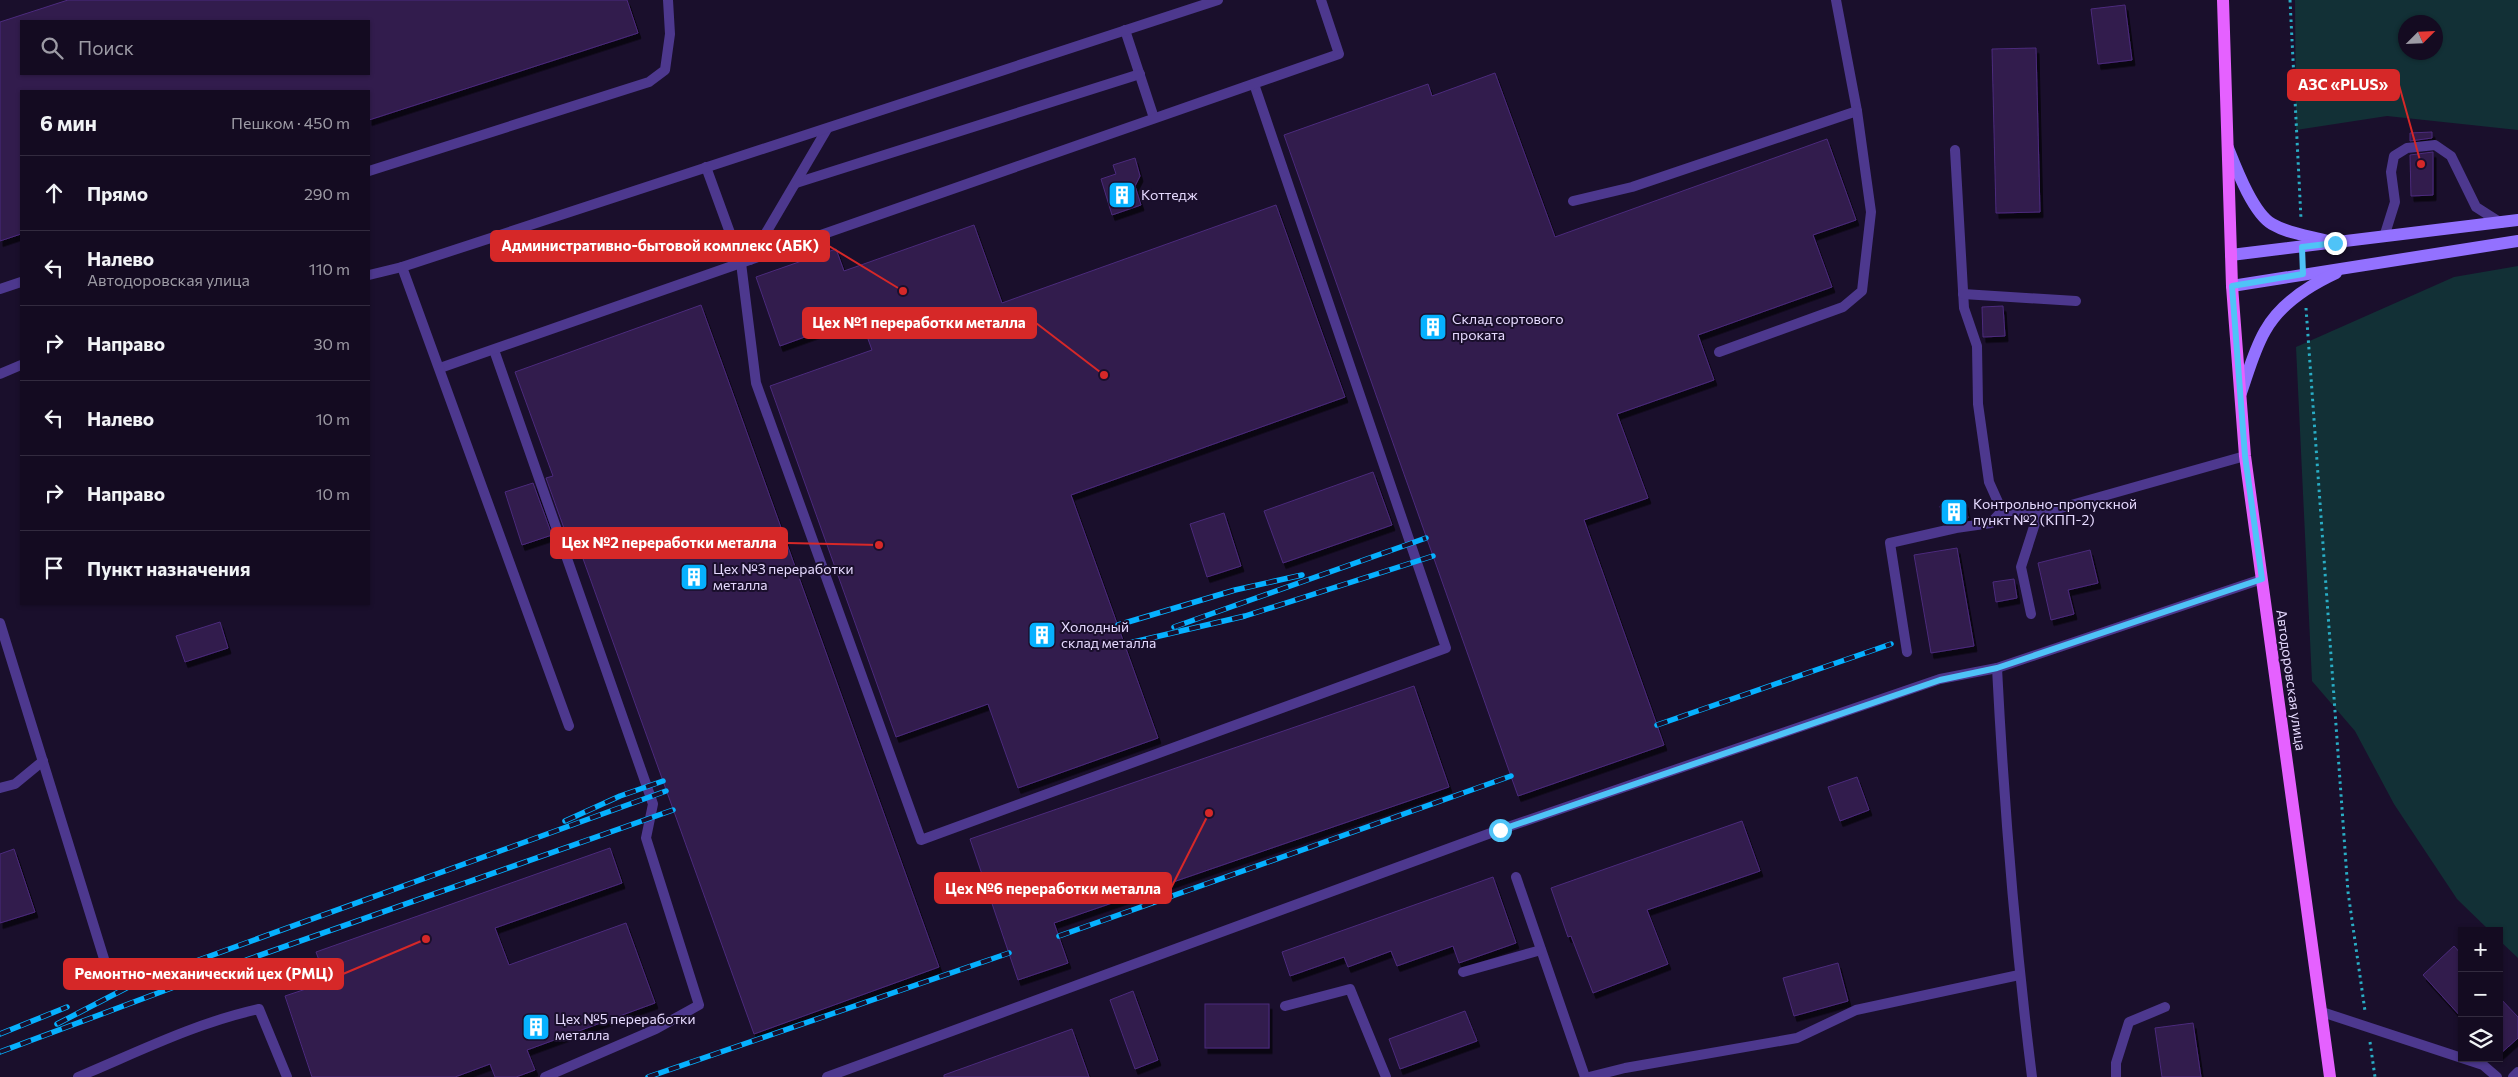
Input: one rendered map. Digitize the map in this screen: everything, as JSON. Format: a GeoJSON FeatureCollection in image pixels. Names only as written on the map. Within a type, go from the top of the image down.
{"type":"FeatureCollection","features":[{"type":"Feature","properties":{"kind":"main road","name":"Автодоровская улица"},"geometry":{"type":"LineString","coordinates":[[2224,0],[2232,286],[2245,456],[2330,1077]]}},
{"type":"Feature","properties":{"kind":"main road"},"geometry":{"type":"LineString","coordinates":[[2228,146],[2243,185],[2270,223],[2284,230],[2335,243]]}},
{"type":"Feature","properties":{"kind":"main road"},"geometry":{"type":"LineString","coordinates":[[2231,255],[2518,220]]}},
{"type":"Feature","properties":{"kind":"main road"},"geometry":{"type":"LineString","coordinates":[[2232,286],[2518,241]]}},
{"type":"Feature","properties":{"kind":"main road"},"geometry":{"type":"LineString","coordinates":[[2240,393],[2264,332],[2280,310],[2308,288],[2346,268]]}},
{"type":"Feature","properties":{"kind":"lane"},"geometry":{"type":"LineString","coordinates":[[370,171],[648,82],[665,70],[670,34],[668,0]]}},
{"type":"Feature","properties":{"kind":"lane"},"geometry":{"type":"LineString","coordinates":[[370,275],[402,267],[1218,0]]}},
{"type":"Feature","properties":{"kind":"lane"},"geometry":{"type":"LineString","coordinates":[[440,368],[1339,54],[1321,0]]}},
{"type":"Feature","properties":{"kind":"lane"},"geometry":{"type":"LineString","coordinates":[[1719,352],[1843,307],[1862,291],[1871,212],[1857,111],[1836,0]]}},
{"type":"Feature","properties":{"kind":"lane"},"geometry":{"type":"LineString","coordinates":[[1125,30],[1154,118]]}},
{"type":"Feature","properties":{"kind":"lane"},"geometry":{"type":"LineString","coordinates":[[796,183],[1140,74]]}},
{"type":"Feature","properties":{"kind":"lane"},"geometry":{"type":"LineString","coordinates":[[706,168],[745,262],[756,383],[921,840],[1446,648],[1254,84]]}},
{"type":"Feature","properties":{"kind":"lane"},"geometry":{"type":"LineString","coordinates":[[1573,201],[1632,186],[1857,111]]}},
{"type":"Feature","properties":{"kind":"lane"},"geometry":{"type":"LineString","coordinates":[[745,262],[796,183],[827,129]]}},
{"type":"Feature","properties":{"kind":"lane"},"geometry":{"type":"LineString","coordinates":[[2384,237],[2395,202],[2391,172],[2394,156],[2407,148],[2435,145],[2451,156],[2476,207],[2501,223]]}},
{"type":"Feature","properties":{"kind":"lane"},"geometry":{"type":"LineString","coordinates":[[1955,150],[1964,308],[1978,346],[1978,404],[1989,482],[2002,511]]}},
{"type":"Feature","properties":{"kind":"lane"},"geometry":{"type":"LineString","coordinates":[[402,267],[569,726]]}},
{"type":"Feature","properties":{"kind":"lane"},"geometry":{"type":"LineString","coordinates":[[0,289],[20,282]]}},
{"type":"Feature","properties":{"kind":"lane"},"geometry":{"type":"LineString","coordinates":[[1963,294],[2076,301]]}},
{"type":"Feature","properties":{"kind":"lane"},"geometry":{"type":"LineString","coordinates":[[494,350],[653,804],[646,838],[699,1005],[656,1029],[545,1077]]}},
{"type":"Feature","properties":{"kind":"lane"},"geometry":{"type":"LineString","coordinates":[[0,374],[20,365]]}},
{"type":"Feature","properties":{"kind":"lane"},"geometry":{"type":"LineString","coordinates":[[1907,652],[1890,542],[1990,522],[2002,511],[2050,511],[2245,456]]}},
{"type":"Feature","properties":{"kind":"lane"},"geometry":{"type":"LineString","coordinates":[[2031,614],[2021,567],[2040,511]]}},
{"type":"Feature","properties":{"kind":"lane"},"geometry":{"type":"LineString","coordinates":[[828,1077],[1500,830],[1940,680],[1997,668],[2262,579]]}},
{"type":"Feature","properties":{"kind":"lane"},"geometry":{"type":"LineString","coordinates":[[0,623],[105,962]]}},
{"type":"Feature","properties":{"kind":"lane"},"geometry":{"type":"LineString","coordinates":[[1997,668],[2004,813],[2019,974],[2032,1077]]}},
{"type":"Feature","properties":{"kind":"lane"},"geometry":{"type":"LineString","coordinates":[[0,788],[15,784],[43,761]]}},
{"type":"Feature","properties":{"kind":"lane"},"geometry":{"type":"LineString","coordinates":[[1516,878],[1587,1077],[1625,1068],[1797,1038],[1856,1010],[2019,974]]}},
{"type":"Feature","properties":{"kind":"lane"},"geometry":{"type":"LineString","coordinates":[[1463,972],[1541,950]]}},
{"type":"Feature","properties":{"kind":"lane"},"geometry":{"type":"LineString","coordinates":[[1285,1006],[1350,989],[1386,1077]]}},
{"type":"Feature","properties":{"kind":"lane"},"geometry":{"type":"LineString","coordinates":[[2116,1077],[2116,1063],[2129,1022],[2165,1007]]}},
{"type":"Feature","properties":{"kind":"lane"},"geometry":{"type":"LineString","coordinates":[[78,1077],[222,1017],[259,1009],[287,1077]]}},
{"type":"Feature","properties":{"kind":"lane"},"geometry":{"type":"LineString","coordinates":[[2322,1012],[2484,1065],[2497,1077]]}},
{"type":"Feature","properties":{"kind":"lane"},"geometry":{"type":"LineString","coordinates":[[2513,1077],[2518,1072]]}},
{"type":"Feature","properties":{"kind":"path"},"geometry":{"type":"LineString","coordinates":[[2290,0],[2302,247]]}},
{"type":"Feature","properties":{"kind":"path"},"geometry":{"type":"LineString","coordinates":[[2306,301],[2348,892],[2363,995]]}},
{"type":"Feature","properties":{"kind":"green space"},"geometry":{"type":"Polygon","coordinates":[[[2295,0],[2518,0],[2518,130],[2387,116],[2296,130],[2295,0]]]}},
{"type":"Feature","properties":{"kind":"green space"},"geometry":{"type":"Polygon","coordinates":[[[2518,266],[2518,958],[2503,944],[2503,927],[2486,927],[2457,899],[2394,804],[2355,731],[2312,681],[2296,347],[2454,277],[2518,266]]]}},
{"type":"Feature","properties":{"kind":"building"},"geometry":{"type":"Polygon","coordinates":[[[68,0],[627,0],[638,33],[370,120],[370,90],[20,90],[20,234],[0,241],[0,22],[68,0]]]}},
{"type":"Feature","properties":{"kind":"building"},"geometry":{"type":"Polygon","coordinates":[[[2125,5],[2132,60],[2098,64],[2091,9],[2125,5]]]}},
{"type":"Feature","properties":{"kind":"building"},"geometry":{"type":"Polygon","coordinates":[[[2036,48],[2040,212],[1996,213],[1992,49],[2036,48]]]}},
{"type":"Feature","properties":{"kind":"building"},"geometry":{"type":"Polygon","coordinates":[[[1495,73],[1555,237],[1827,139],[1856,220],[1813,235],[1832,287],[1698,335],[1714,380],[1617,414],[1648,498],[1584,520],[1664,745],[1518,796],[1284,135],[1428,84],[1432,96],[1495,73]]]}},
{"type":"Feature","properties":{"kind":"building"},"geometry":{"type":"Polygon","coordinates":[[[2432,132],[2432,138],[2410,141],[2410,133],[2432,132]]]}},
{"type":"Feature","properties":{"kind":"building"},"geometry":{"type":"Polygon","coordinates":[[[2433,152],[2433,195],[2411,196],[2410,155],[2433,152]]]}},
{"type":"Feature","properties":{"kind":"building","name":"Коттедж"},"geometry":{"type":"Polygon","coordinates":[[[1135,158],[1140,176],[1135,186],[1141,205],[1112,215],[1101,179],[1116,174],[1113,165],[1135,158]]]}},
{"type":"Feature","properties":{"kind":"building"},"geometry":{"type":"Polygon","coordinates":[[[1276,205],[1345,397],[1071,495],[1158,738],[1018,788],[988,704],[896,737],[770,386],[872,350],[860,317],[780,346],[756,277],[836,249],[844,271],[974,225],[1002,303],[1276,205]]]}},
{"type":"Feature","properties":{"kind":"building","name":"Цех №3 переработки металла"},"geometry":{"type":"Polygon","coordinates":[[[701,305],[939,967],[754,1034],[572,528],[565,531],[546,478],[553,476],[515,372],[701,305]]]}},
{"type":"Feature","properties":{"kind":"building"},"geometry":{"type":"Polygon","coordinates":[[[2003,306],[2005,336],[1983,337],[1982,307],[2003,306]]]}},
{"type":"Feature","properties":{"kind":"building"},"geometry":{"type":"Polygon","coordinates":[[[1373,472],[1392,525],[1283,563],[1264,511],[1373,472]]]}},
{"type":"Feature","properties":{"kind":"building"},"geometry":{"type":"Polygon","coordinates":[[[533,483],[552,535],[522,545],[505,492],[533,483]]]}},
{"type":"Feature","properties":{"kind":"building","name":"Контрольно-пропускной пункт №2 (КПП-2)"},"geometry":{"type":"Polygon","coordinates":[[[1965,502],[1968,518],[1943,522],[1940,506],[1965,502]]]}},
{"type":"Feature","properties":{"kind":"building"},"geometry":{"type":"Polygon","coordinates":[[[1224,513],[1241,566],[1207,577],[1190,524],[1224,513]]]}},
{"type":"Feature","properties":{"kind":"building"},"geometry":{"type":"Polygon","coordinates":[[[1957,548],[1974,646],[1931,653],[1914,555],[1957,548]]]}},
{"type":"Feature","properties":{"kind":"building"},"geometry":{"type":"Polygon","coordinates":[[[2090,550],[2098,583],[2068,590],[2074,614],[2051,620],[2038,563],[2090,550]]]}},
{"type":"Feature","properties":{"kind":"building"},"geometry":{"type":"Polygon","coordinates":[[[2014,579],[2017,598],[1996,602],[1993,582],[2014,579]]]}},
{"type":"Feature","properties":{"kind":"building"},"geometry":{"type":"Polygon","coordinates":[[[220,622],[228,648],[185,662],[176,636],[220,622]]]}},
{"type":"Feature","properties":{"kind":"building"},"geometry":{"type":"Polygon","coordinates":[[[1414,686],[1449,787],[1054,923],[1068,963],[1018,980],[970,839],[1414,686]]]}},
{"type":"Feature","properties":{"kind":"building"},"geometry":{"type":"Polygon","coordinates":[[[1857,777],[1869,810],[1840,821],[1828,787],[1857,777]]]}},
{"type":"Feature","properties":{"kind":"building"},"geometry":{"type":"Polygon","coordinates":[[[1742,821],[1760,871],[1647,910],[1668,964],[1593,993],[1571,936],[1568,937],[1551,888],[1742,821]]]}},
{"type":"Feature","properties":{"kind":"building"},"geometry":{"type":"Polygon","coordinates":[[[610,848],[622,883],[495,928],[509,965],[626,923],[655,1003],[527,1050],[535,1070],[516,1077],[495,1077],[490,1064],[455,1077],[312,1077],[285,996],[327,982],[316,952],[610,848]]]}},
{"type":"Feature","properties":{"kind":"building"},"geometry":{"type":"Polygon","coordinates":[[[14,849],[35,912],[0,923],[0,854],[14,849]]]}},
{"type":"Feature","properties":{"kind":"building"},"geometry":{"type":"Polygon","coordinates":[[[1493,877],[1516,943],[1459,963],[1453,946],[1397,966],[1391,951],[1348,967],[1344,957],[1290,976],[1282,952],[1493,877]]]}},
{"type":"Feature","properties":{"kind":"building"},"geometry":{"type":"Polygon","coordinates":[[[2454,946],[2458,950],[2458,1014],[2423,975],[2454,946]]]}},
{"type":"Feature","properties":{"kind":"building"},"geometry":{"type":"Polygon","coordinates":[[[1838,963],[1848,1001],[1794,1016],[1783,978],[1838,963]]]}},
{"type":"Feature","properties":{"kind":"building"},"geometry":{"type":"Polygon","coordinates":[[[1133,991],[1158,1060],[1135,1069],[1110,1000],[1133,991]]]}},
{"type":"Feature","properties":{"kind":"building"},"geometry":{"type":"Polygon","coordinates":[[[2503,1001],[2518,1017],[2518,1038],[2503,1051],[2503,1001]]]}},
{"type":"Feature","properties":{"kind":"building"},"geometry":{"type":"Polygon","coordinates":[[[1205,1004],[1269,1004],[1269,1048],[1205,1048],[1205,1004]]]}},
{"type":"Feature","properties":{"kind":"building"},"geometry":{"type":"Polygon","coordinates":[[[1465,1011],[1477,1041],[1400,1069],[1389,1039],[1465,1011]]]}},
{"type":"Feature","properties":{"kind":"building"},"geometry":{"type":"Polygon","coordinates":[[[2193,1023],[2201,1077],[2162,1077],[2155,1028],[2193,1023]]]}},
{"type":"Feature","properties":{"kind":"building"},"geometry":{"type":"Polygon","coordinates":[[[1072,1029],[1089,1077],[944,1077],[944,1075],[1072,1029]]]}},
{"type":"Feature","properties":{"kind":"railway"},"geometry":{"type":"LineString","coordinates":[[1174,627],[1426,538]]}},
{"type":"Feature","properties":{"kind":"railway"},"geometry":{"type":"LineString","coordinates":[[1125,644],[1245,616],[1433,556]]}},
{"type":"Feature","properties":{"kind":"railway"},"geometry":{"type":"LineString","coordinates":[[1118,625],[1235,590],[1302,575]]}},
{"type":"Feature","properties":{"kind":"railway"},"geometry":{"type":"LineString","coordinates":[[1657,725],[1891,644]]}},
{"type":"Feature","properties":{"kind":"railway"},"geometry":{"type":"LineString","coordinates":[[1059,936],[1511,776]]}},
{"type":"Feature","properties":{"kind":"railway"},"geometry":{"type":"LineString","coordinates":[[565,821],[620,796],[663,781]]}},
{"type":"Feature","properties":{"kind":"railway"},"geometry":{"type":"LineString","coordinates":[[57,1024],[138,982],[666,791]]}},
{"type":"Feature","properties":{"kind":"railway"},"geometry":{"type":"LineString","coordinates":[[0,1052],[249,959],[673,810]]}},
{"type":"Feature","properties":{"kind":"railway"},"geometry":{"type":"LineString","coordinates":[[648,1077],[1009,953]]}},
{"type":"Feature","properties":{"kind":"railway"},"geometry":{"type":"LineString","coordinates":[[0,1034],[67,1007]]}},
{"type":"Feature","properties":{"kind":"place","name":"АЗС «PLUS»"},"geometry":{"type":"Point","coordinates":[2421,164]}},
{"type":"Feature","properties":{"kind":"place","name":"Коттедж"},"geometry":{"type":"Point","coordinates":[1122,195]}},
{"type":"Feature","properties":{"kind":"place","name":"Административно-бытовой комплекс (АБК)"},"geometry":{"type":"Point","coordinates":[903,291]}},
{"type":"Feature","properties":{"kind":"place","name":"Склад сортового проката"},"geometry":{"type":"Point","coordinates":[1433,327]}},
{"type":"Feature","properties":{"kind":"place","name":"Цех №1 переработки металла"},"geometry":{"type":"Point","coordinates":[1104,375]}},
{"type":"Feature","properties":{"kind":"place","name":"Контрольно-пропускной пункт №2 (КПП-2)"},"geometry":{"type":"Point","coordinates":[1954,512]}},
{"type":"Feature","properties":{"kind":"place","name":"Цех №2 переработки металла"},"geometry":{"type":"Point","coordinates":[879,545]}},
{"type":"Feature","properties":{"kind":"place","name":"Цех №3 переработки металла"},"geometry":{"type":"Point","coordinates":[694,577]}},
{"type":"Feature","properties":{"kind":"place","name":"Холодный склад металла"},"geometry":{"type":"Point","coordinates":[1042,635]}},
{"type":"Feature","properties":{"kind":"place","name":"Цех №6 переработки металла"},"geometry":{"type":"Point","coordinates":[1209,813]}},
{"type":"Feature","properties":{"kind":"place","name":"Ремонтно-механический цех (РМЦ)"},"geometry":{"type":"Point","coordinates":[426,939]}},
{"type":"Feature","properties":{"kind":"place","name":"Цех №5 переработки металла"},"geometry":{"type":"Point","coordinates":[536,1027]}},
{"type":"Feature","properties":{"kind":"route"},"geometry":{"type":"LineString","coordinates":[[1500,830],[1940,680],[1997,668],[2150,615],[2262,579],[2245,456],[2232,286],[2303,274],[2302,247],[2335,243]]}}]}
